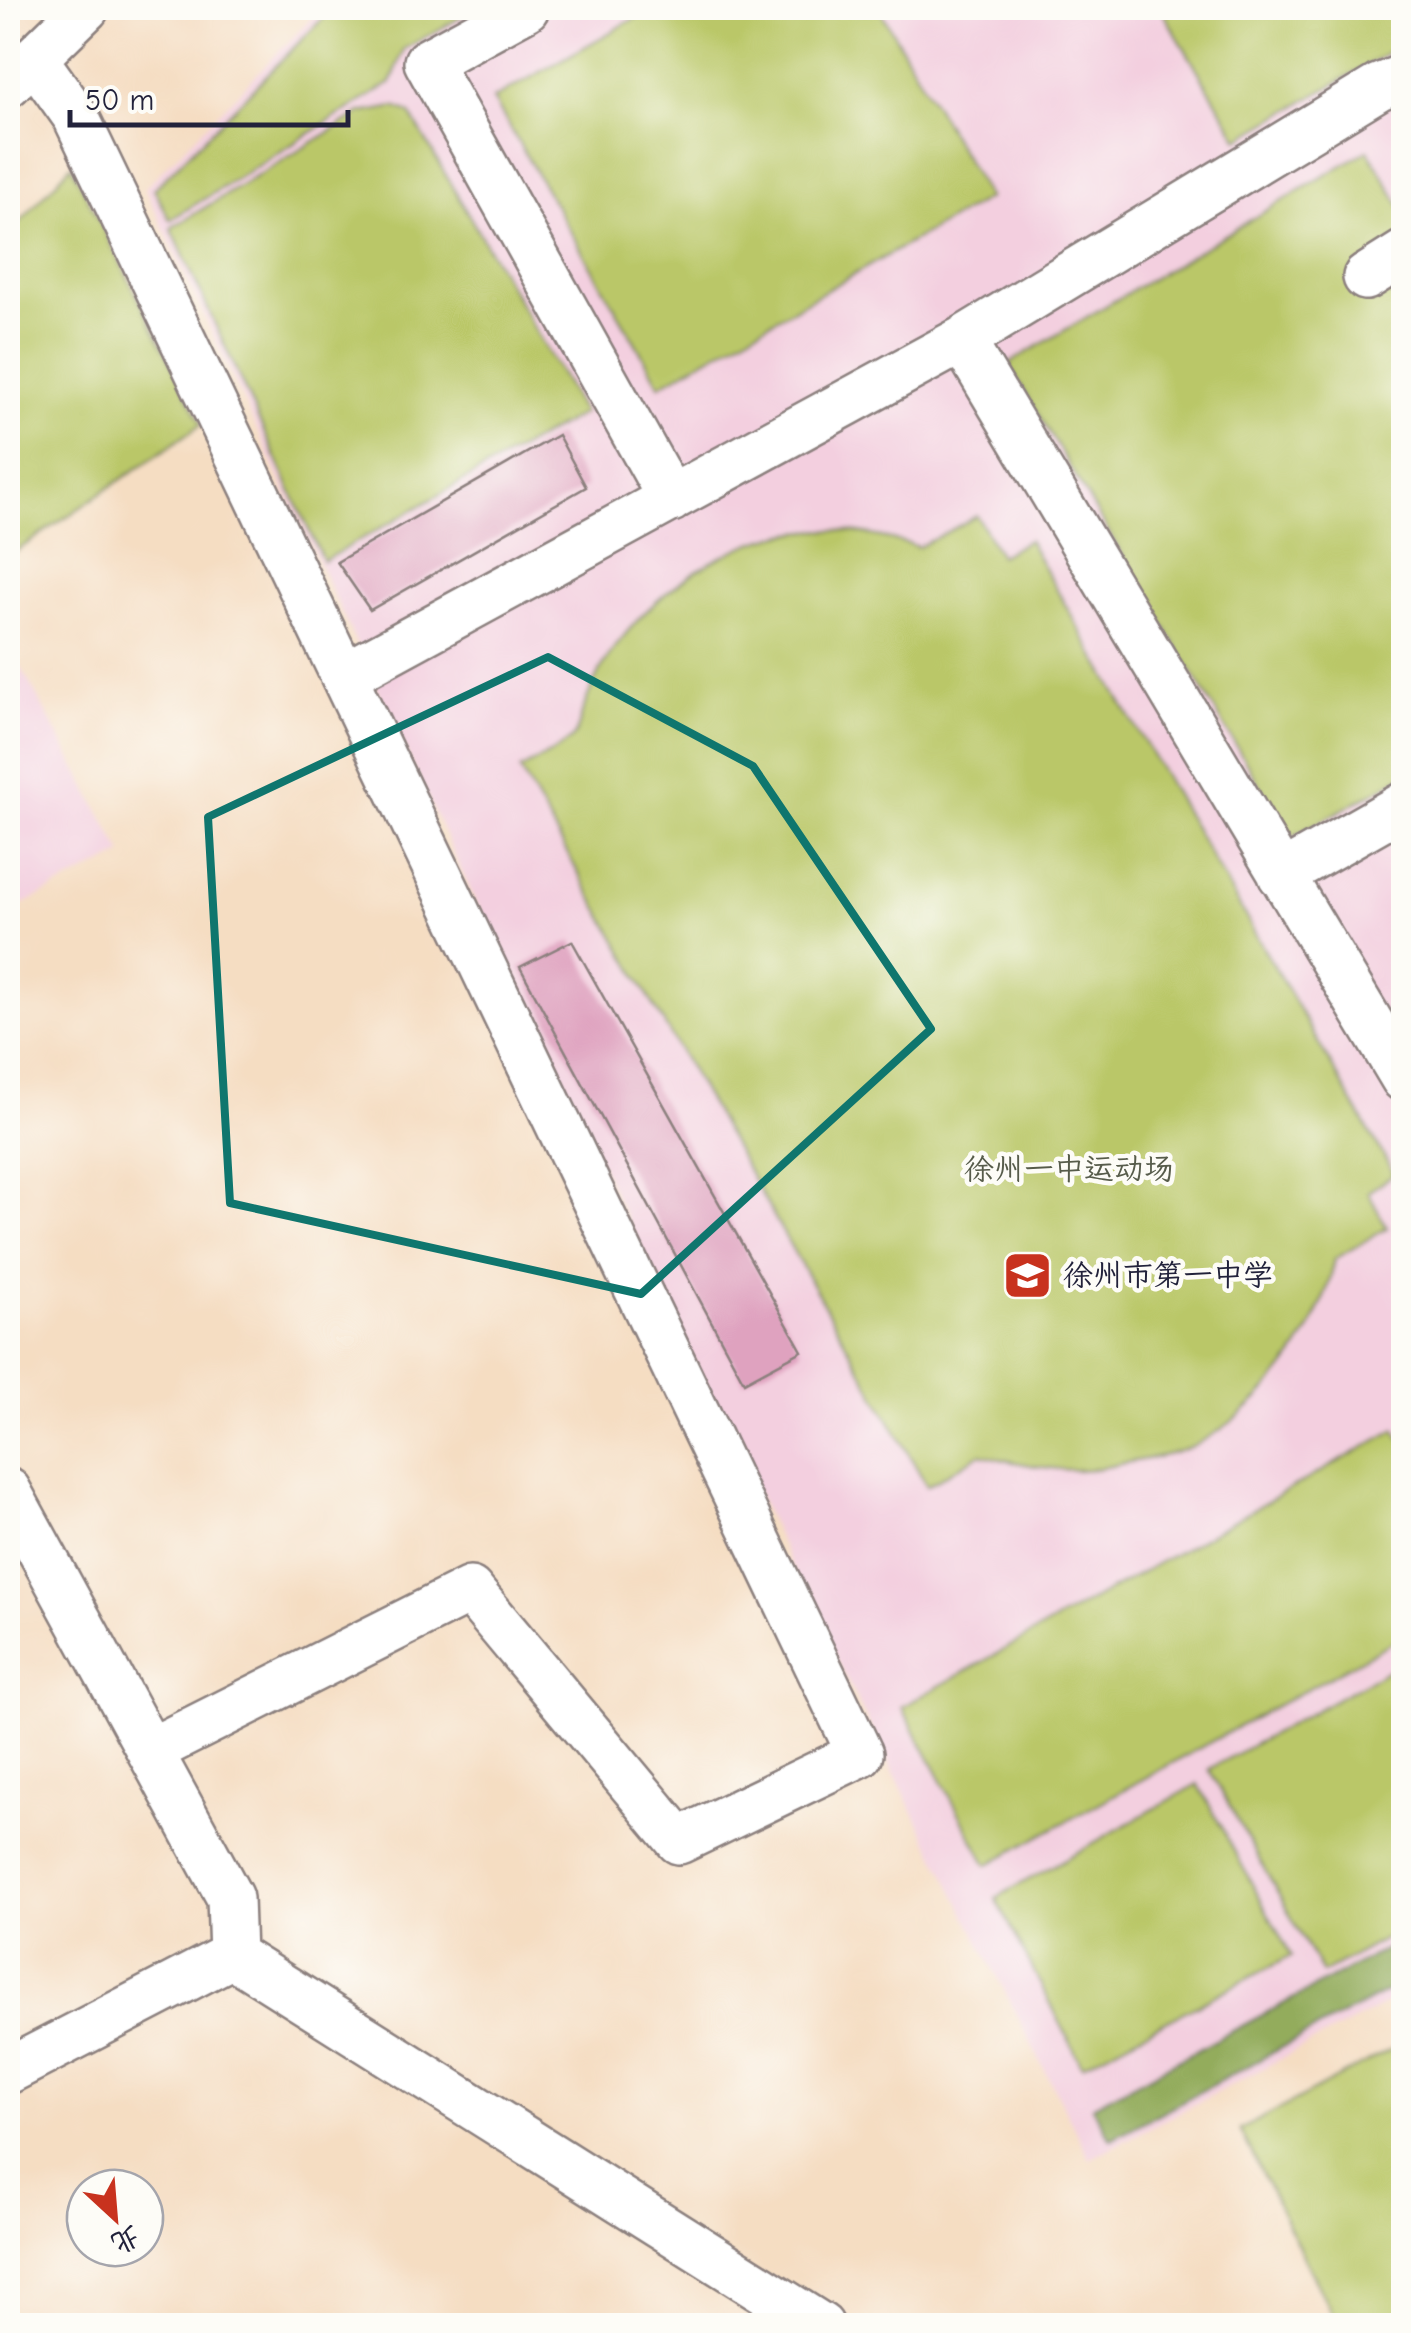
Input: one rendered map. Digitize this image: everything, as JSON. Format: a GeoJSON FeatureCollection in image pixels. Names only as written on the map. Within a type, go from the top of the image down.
{"type":"FeatureCollection","features":[{"type":"Feature","properties":{"kind":"street"},"geometry":{"type":"LineString","coordinates":[[86,8],[20,71],[76,117],[860,1754],[678,1841],[470,1590],[150,1752]]}},
{"type":"Feature","properties":{"kind":"street"},"geometry":{"type":"LineString","coordinates":[[526,8],[427,62],[671,499]]}},
{"type":"Feature","properties":{"kind":"street"},"geometry":{"type":"LineString","coordinates":[[344,676],[962,340],[1379,86],[1404,77]]}},
{"type":"Feature","properties":{"kind":"street"},"geometry":{"type":"LineString","coordinates":[[962,340],[1404,1079]]}},
{"type":"Feature","properties":{"kind":"street"},"geometry":{"type":"LineString","coordinates":[[1281,876],[1404,805]]}},
{"type":"Feature","properties":{"kind":"street"},"geometry":{"type":"LineString","coordinates":[[8,1491],[230,1898],[232,1955]]}},
{"type":"Feature","properties":{"kind":"street"},"geometry":{"type":"LineString","coordinates":[[8,2071],[232,1955]]}},
{"type":"Feature","properties":{"kind":"street"},"geometry":{"type":"LineString","coordinates":[[232,1955],[820,2326]]}},
{"type":"Feature","properties":{"kind":"highlighted area"},"geometry":{"type":"Polygon","coordinates":[[[548,657],[753,766],[931,1029],[641,1294],[230,1203],[208,817],[548,657]]]}},
{"type":"Feature","properties":{"kind":"shaded area","name":"徐州市第一中学"},"geometry":{"type":"Polygon","coordinates":[[[322,8],[1403,8],[1403,1995],[1090,2159],[833,1653],[473,896],[145,188],[322,8]]]}},
{"type":"Feature","properties":{"kind":"shaded area"},"geometry":{"type":"Polygon","coordinates":[[[8,643],[123,854],[8,912],[8,643]]]}},
{"type":"Feature","properties":{"kind":"green space"},"geometry":{"type":"Polygon","coordinates":[[[333,8],[478,8],[404,49],[391,83],[170,220],[154,189],[333,8]]]}},
{"type":"Feature","properties":{"kind":"green space"},"geometry":{"type":"Polygon","coordinates":[[[653,8],[879,8],[988,198],[660,385],[493,99],[653,8]]]}},
{"type":"Feature","properties":{"kind":"green space"},"geometry":{"type":"Polygon","coordinates":[[[1391,8],[1403,29],[1397,45],[1239,139],[1161,9],[1391,8]]]}},
{"type":"Feature","properties":{"kind":"green space"},"geometry":{"type":"Polygon","coordinates":[[[395,107],[410,113],[583,413],[323,561],[171,228],[361,113],[395,107]]]}},
{"type":"Feature","properties":{"kind":"green space"},"geometry":{"type":"Polygon","coordinates":[[[1368,150],[1403,210],[1403,776],[1291,838],[1008,364],[1368,150]]]}},
{"type":"Feature","properties":{"kind":"green space"},"geometry":{"type":"Polygon","coordinates":[[[71,165],[202,424],[8,557],[8,236],[71,165]]]}},
{"type":"Feature","properties":{"kind":"green space","name":"徐州一中运动场"},"geometry":{"type":"Polygon","coordinates":[[[977,516],[1000,556],[1028,540],[1394,1174],[1368,1192],[1387,1228],[1335,1259],[1328,1287],[1303,1341],[1267,1389],[1222,1429],[1179,1451],[1090,1469],[1041,1467],[980,1454],[927,1486],[520,770],[575,735],[598,674],[613,650],[655,603],[698,570],[746,545],[813,530],[859,533],[919,547],[977,516]]]}},
{"type":"Feature","properties":{"kind":"green space"},"geometry":{"type":"Polygon","coordinates":[[[1395,1430],[1404,1444],[1403,1636],[987,1865],[902,1707],[1395,1430]]]}},
{"type":"Feature","properties":{"kind":"green space"},"geometry":{"type":"Polygon","coordinates":[[[1403,1662],[1403,1929],[1322,1973],[1209,1769],[1403,1662]]]}},
{"type":"Feature","properties":{"kind":"green space"},"geometry":{"type":"Polygon","coordinates":[[[1198,1784],[1291,1956],[1082,2065],[996,1898],[1198,1784]]]}},
{"type":"Feature","properties":{"kind":"green space"},"geometry":{"type":"Polygon","coordinates":[[[1403,1940],[1403,1983],[1111,2139],[1092,2106],[1403,1940]]]}},
{"type":"Feature","properties":{"kind":"green space"},"geometry":{"type":"Polygon","coordinates":[[[1403,2043],[1403,2325],[1338,2325],[1240,2130],[1403,2043]]]}},
{"type":"Feature","properties":{"kind":"building"},"geometry":{"type":"Polygon","coordinates":[[[558,435],[586,487],[370,610],[337,562],[558,435]]]}},
{"type":"Feature","properties":{"kind":"building"},"geometry":{"type":"Polygon","coordinates":[[[572,941],[802,1351],[744,1382],[520,967],[572,941]]]}},
{"type":"Feature","properties":{"kind":"place","name":"徐州市第一中学"},"geometry":{"type":"Point","coordinates":[1028,1275]}}]}
